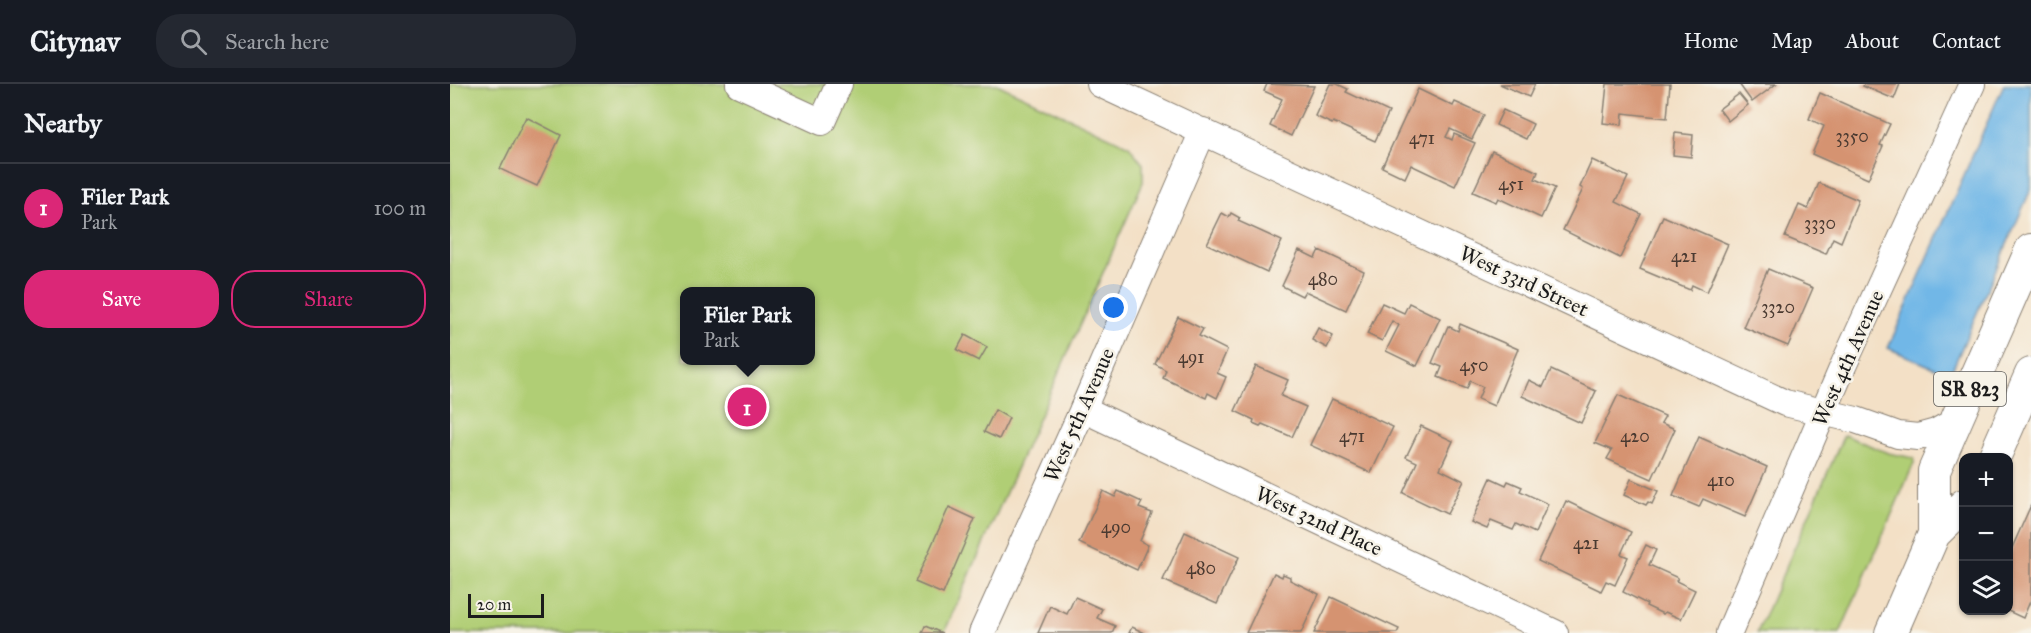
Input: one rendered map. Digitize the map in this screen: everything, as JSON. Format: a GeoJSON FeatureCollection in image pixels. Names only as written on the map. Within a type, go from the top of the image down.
{"type":"FeatureCollection","features":[{"type":"Feature","properties":{"kind":"main road","name":"SR 823"},"geometry":{"type":"LineString","coordinates":[[1934,534],[1934,471],[2031,250]]}},
{"type":"Feature","properties":{"kind":"main road","name":"SR 823"},"geometry":{"type":"LineString","coordinates":[[1998,453],[2021,423],[2031,374]]}},
{"type":"Feature","properties":{"kind":"main road","name":"SR 823"},"geometry":{"type":"LineString","coordinates":[[1891,633],[1934,534],[1962,507]]}},
{"type":"Feature","properties":{"kind":"street"},"geometry":{"type":"LineString","coordinates":[[739,84],[822,122],[839,84]]}},
{"type":"Feature","properties":{"kind":"street","name":"West 33rd Street"},"geometry":{"type":"LineString","coordinates":[[1100,84],[1785,404],[1856,420],[1898,435],[1918,437],[1936,432],[1957,420]]}},
{"type":"Feature","properties":{"kind":"street","name":"West 4th Avenue"},"geometry":{"type":"LineString","coordinates":[[1729,633],[1823,412],[1972,84]]}},
{"type":"Feature","properties":{"kind":"street","name":"West 5th Avenue"},"geometry":{"type":"LineString","coordinates":[[982,633],[1083,409],[1203,131]]}},
{"type":"Feature","properties":{"kind":"street","name":"West 32nd Place"},"geometry":{"type":"LineString","coordinates":[[1083,409],[1555,633]]}},
{"type":"Feature","properties":{"kind":"green space"},"geometry":{"type":"Polygon","coordinates":[[[450,84],[997,84],[1129,146],[1143,164],[1143,182],[944,633],[450,633],[450,84]]]}},
{"type":"Feature","properties":{"kind":"green space"},"geometry":{"type":"Polygon","coordinates":[[[1844,435],[1888,453],[1914,458],[1914,463],[1840,633],[1757,633],[1844,435]]]}},
{"type":"Feature","properties":{"kind":"water"},"geometry":{"type":"Polygon","coordinates":[[[2004,84],[2031,84],[2031,189],[1950,375],[1888,348],[2004,84]]]}},
{"type":"Feature","properties":{"kind":"building"},"geometry":{"type":"Polygon","coordinates":[[[1267,84],[1314,86],[1291,136],[1270,126],[1282,99],[1264,91],[1267,84]]]}},
{"type":"Feature","properties":{"kind":"building"},"geometry":{"type":"Polygon","coordinates":[[[1330,84],[1337,84],[1348,89],[1346,92],[1389,112],[1375,141],[1315,116],[1330,84]]]}},
{"type":"Feature","properties":{"kind":"building"},"geometry":{"type":"Polygon","coordinates":[[[1500,84],[1535,84],[1529,97],[1500,84]]]}},
{"type":"Feature","properties":{"kind":"building"},"geometry":{"type":"Polygon","coordinates":[[[1607,84],[1670,84],[1667,118],[1623,113],[1622,125],[1603,123],[1607,84]]]}},
{"type":"Feature","properties":{"kind":"building"},"geometry":{"type":"Polygon","coordinates":[[[1739,84],[1776,84],[1752,102],[1739,84]]]}},
{"type":"Feature","properties":{"kind":"building"},"geometry":{"type":"Polygon","coordinates":[[[1864,84],[1900,84],[1894,99],[1863,86],[1864,84]]]}},
{"type":"Feature","properties":{"kind":"building"},"geometry":{"type":"Polygon","coordinates":[[[1418,89],[1453,106],[1455,102],[1484,115],[1472,139],[1450,129],[1446,137],[1452,140],[1454,134],[1475,143],[1455,186],[1411,165],[1405,178],[1382,167],[1418,89]]]}},
{"type":"Feature","properties":{"kind":"building"},"geometry":{"type":"Polygon","coordinates":[[[1820,93],[1890,124],[1868,179],[1812,154],[1824,126],[1809,119],[1820,93]]]}},
{"type":"Feature","properties":{"kind":"building"},"geometry":{"type":"Polygon","coordinates":[[[1739,94],[1748,105],[1728,121],[1719,109],[1739,94]]]}},
{"type":"Feature","properties":{"kind":"building"},"geometry":{"type":"Polygon","coordinates":[[[1503,110],[1533,124],[1526,139],[1496,125],[1503,110]]]}},
{"type":"Feature","properties":{"kind":"building"},"geometry":{"type":"Polygon","coordinates":[[[526,117],[561,135],[537,186],[500,169],[526,117]]]}},
{"type":"Feature","properties":{"kind":"building"},"geometry":{"type":"Polygon","coordinates":[[[1675,133],[1693,135],[1691,157],[1673,155],[1675,133]]]}},
{"type":"Feature","properties":{"kind":"building"},"geometry":{"type":"Polygon","coordinates":[[[1492,151],[1538,172],[1535,179],[1555,188],[1541,218],[1498,198],[1496,202],[1473,192],[1492,151]]]}},
{"type":"Feature","properties":{"kind":"building"},"geometry":{"type":"Polygon","coordinates":[[[1592,160],[1628,177],[1616,202],[1641,214],[1620,258],[1563,230],[1583,189],[1580,187],[1592,160]]]}},
{"type":"Feature","properties":{"kind":"building"},"geometry":{"type":"Polygon","coordinates":[[[1819,183],[1858,200],[1841,242],[1833,238],[1826,254],[1785,237],[1799,205],[1808,209],[1819,183]]]}},
{"type":"Feature","properties":{"kind":"building"},"geometry":{"type":"Polygon","coordinates":[[[1222,213],[1229,217],[1231,213],[1240,218],[1238,221],[1282,241],[1267,272],[1207,244],[1222,213]]]}},
{"type":"Feature","properties":{"kind":"building"},"geometry":{"type":"Polygon","coordinates":[[[1663,216],[1728,244],[1707,292],[1692,285],[1690,290],[1640,269],[1663,216]]]}},
{"type":"Feature","properties":{"kind":"building"},"geometry":{"type":"Polygon","coordinates":[[[1299,250],[1315,258],[1319,250],[1364,271],[1346,310],[1305,291],[1302,296],[1282,286],[1299,250]]]}},
{"type":"Feature","properties":{"kind":"building"},"geometry":{"type":"Polygon","coordinates":[[[1768,269],[1813,288],[1788,346],[1743,327],[1768,269]]]}},
{"type":"Feature","properties":{"kind":"building"},"geometry":{"type":"Polygon","coordinates":[[[1382,303],[1404,313],[1409,303],[1440,318],[1417,366],[1386,351],[1399,325],[1392,321],[1382,341],[1367,334],[1382,303]]]}},
{"type":"Feature","properties":{"kind":"building"},"geometry":{"type":"Polygon","coordinates":[[[1178,317],[1203,329],[1199,336],[1227,350],[1217,373],[1226,377],[1217,398],[1208,393],[1206,398],[1163,378],[1166,370],[1155,364],[1178,317]]]}},
{"type":"Feature","properties":{"kind":"building"},"geometry":{"type":"Polygon","coordinates":[[[1460,324],[1518,349],[1494,406],[1478,399],[1483,387],[1470,381],[1467,389],[1438,377],[1442,367],[1432,363],[1448,326],[1458,331],[1460,324]]]}},
{"type":"Feature","properties":{"kind":"building"},"geometry":{"type":"Polygon","coordinates":[[[1318,328],[1333,336],[1327,348],[1312,340],[1318,328]]]}},
{"type":"Feature","properties":{"kind":"building"},"geometry":{"type":"Polygon","coordinates":[[[965,335],[987,347],[979,361],[957,350],[965,335]]]}},
{"type":"Feature","properties":{"kind":"building"},"geometry":{"type":"Polygon","coordinates":[[[1256,366],[1288,380],[1281,396],[1306,407],[1292,437],[1262,424],[1260,426],[1253,423],[1254,420],[1235,411],[1256,366]]]}},
{"type":"Feature","properties":{"kind":"building"},"geometry":{"type":"Polygon","coordinates":[[[1551,370],[1596,391],[1581,423],[1522,396],[1529,380],[1543,387],[1551,370]]]}},
{"type":"Feature","properties":{"kind":"building"},"geometry":{"type":"Polygon","coordinates":[[[1618,395],[1665,416],[1661,423],[1675,429],[1652,479],[1607,459],[1612,450],[1595,443],[1618,395]]]}},
{"type":"Feature","properties":{"kind":"building"},"geometry":{"type":"Polygon","coordinates":[[[1332,399],[1393,427],[1371,473],[1310,445],[1332,399]]]}},
{"type":"Feature","properties":{"kind":"building"},"geometry":{"type":"Polygon","coordinates":[[[995,410],[1009,418],[999,439],[984,432],[995,410]]]}},
{"type":"Feature","properties":{"kind":"building"},"geometry":{"type":"Polygon","coordinates":[[[1421,426],[1453,441],[1440,469],[1464,481],[1447,514],[1403,493],[1417,462],[1406,457],[1421,426]]]}},
{"type":"Feature","properties":{"kind":"building"},"geometry":{"type":"Polygon","coordinates":[[[1699,437],[1767,467],[1745,517],[1703,499],[1699,507],[1673,496],[1699,437]]]}},
{"type":"Feature","properties":{"kind":"building"},"geometry":{"type":"Polygon","coordinates":[[[1491,478],[1506,485],[1508,481],[1522,487],[1520,491],[1548,504],[1535,533],[1516,524],[1513,530],[1491,521],[1487,529],[1471,522],[1491,478]]]}},
{"type":"Feature","properties":{"kind":"building"},"geometry":{"type":"Polygon","coordinates":[[[1631,479],[1658,491],[1652,504],[1648,502],[1646,505],[1624,495],[1631,479]]]}},
{"type":"Feature","properties":{"kind":"building"},"geometry":{"type":"Polygon","coordinates":[[[1103,491],[1115,497],[1118,491],[1142,502],[1139,508],[1152,513],[1140,541],[1148,545],[1137,570],[1079,543],[1103,491]]]}},
{"type":"Feature","properties":{"kind":"building"},"geometry":{"type":"Polygon","coordinates":[[[1566,501],[1631,532],[1621,554],[1628,557],[1615,585],[1606,581],[1601,591],[1538,561],[1566,501]]]}},
{"type":"Feature","properties":{"kind":"building"},"geometry":{"type":"Polygon","coordinates":[[[2031,505],[2031,599],[2023,618],[2013,613],[2013,546],[2031,505]]]}},
{"type":"Feature","properties":{"kind":"building"},"geometry":{"type":"Polygon","coordinates":[[[949,507],[975,519],[943,594],[915,582],[949,507]]]}},
{"type":"Feature","properties":{"kind":"building"},"geometry":{"type":"Polygon","coordinates":[[[1185,532],[1239,557],[1217,604],[1163,580],[1185,532]]]}},
{"type":"Feature","properties":{"kind":"building"},"geometry":{"type":"Polygon","coordinates":[[[1646,545],[1656,550],[1649,565],[1678,578],[1676,581],[1695,590],[1681,619],[1665,612],[1663,614],[1623,592],[1646,545]]]}},
{"type":"Feature","properties":{"kind":"building"},"geometry":{"type":"Polygon","coordinates":[[[1274,573],[1282,577],[1283,574],[1290,577],[1290,580],[1319,594],[1301,633],[1246,633],[1274,573]]]}},
{"type":"Feature","properties":{"kind":"building"},"geometry":{"type":"Polygon","coordinates":[[[1075,597],[1102,609],[1097,618],[1115,626],[1112,633],[1038,633],[1050,606],[1067,614],[1075,597]]]}},
{"type":"Feature","properties":{"kind":"building"},"geometry":{"type":"Polygon","coordinates":[[[1331,597],[1399,629],[1397,633],[1314,633],[1331,597]]]}},
{"type":"Feature","properties":{"kind":"building"},"geometry":{"type":"Polygon","coordinates":[[[925,626],[942,633],[922,633],[925,626]]]}},
{"type":"Feature","properties":{"kind":"building"},"geometry":{"type":"Polygon","coordinates":[[[1132,627],[1145,633],[1129,633],[1132,627]]]}},
{"type":"Feature","properties":{"kind":"place","name":"Filer Park"},"geometry":{"type":"Point","coordinates":[747,407]}}]}
